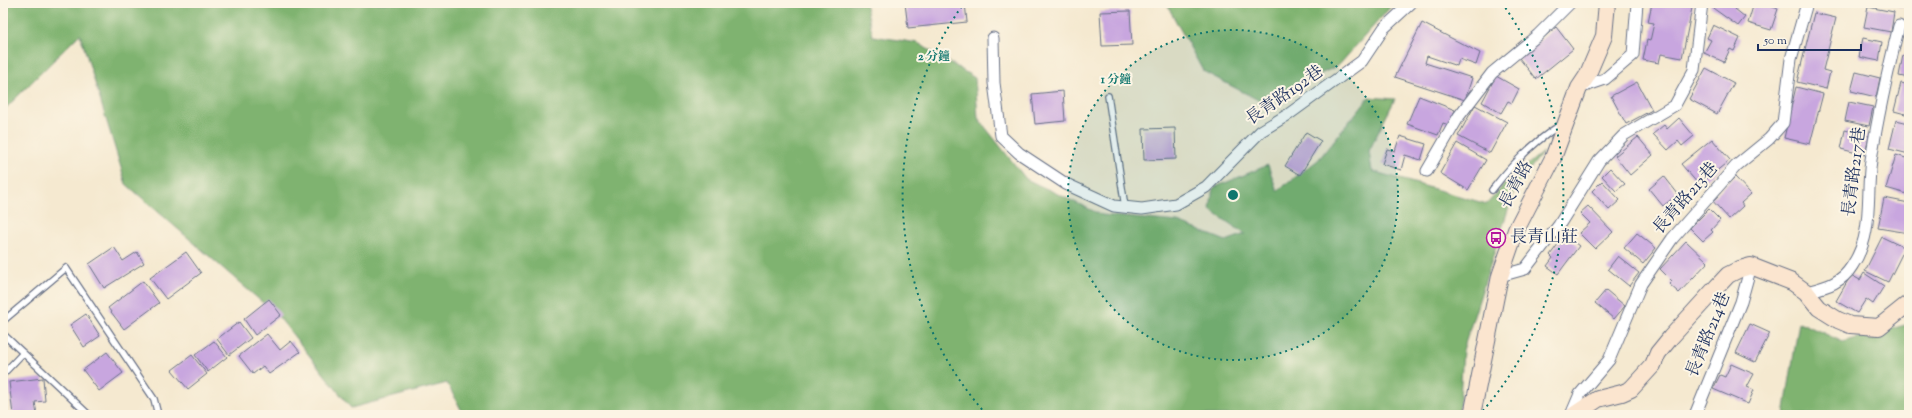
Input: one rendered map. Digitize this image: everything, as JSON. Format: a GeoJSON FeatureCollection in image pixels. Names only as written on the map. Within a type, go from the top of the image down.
{"type":"FeatureCollection","features":[{"type":"Feature","properties":{"kind":"street","name":"長青路192巷"},"geometry":{"type":"LineString","coordinates":[[993,38],[994,83],[1001,136],[1019,153],[1066,184],[1114,206],[1142,209],[1176,204],[1206,187],[1261,131],[1289,114],[1362,61],[1384,28],[1410,3]]}},
{"type":"Feature","properties":{"kind":"street"},"geometry":{"type":"LineString","coordinates":[[1427,171],[1459,116],[1492,73],[1538,35],[1570,3]]}},
{"type":"Feature","properties":{"kind":"street","name":"長青路"},"geometry":{"type":"LineString","coordinates":[[1472,415],[1500,276],[1521,216],[1536,192],[1553,158],[1579,88],[1587,76],[1604,36],[1607,3]]}},
{"type":"Feature","properties":{"kind":"street"},"geometry":{"type":"LineString","coordinates":[[1579,88],[1605,79],[1633,55],[1637,3]]}},
{"type":"Feature","properties":{"kind":"street"},"geometry":{"type":"LineString","coordinates":[[1500,276],[1525,269],[1559,225],[1599,161],[1624,136],[1675,105],[1694,70],[1702,3]]}},
{"type":"Feature","properties":{"kind":"street","name":"長青路213巷"},"geometry":{"type":"LineString","coordinates":[[1572,415],[1580,394],[1610,360],[1641,284],[1672,239],[1736,166],[1769,139],[1782,123],[1791,59],[1807,3]]}},
{"type":"Feature","properties":{"kind":"street","name":"長青路217巷"},"geometry":{"type":"LineString","coordinates":[[1806,292],[1834,284],[1852,267],[1864,242],[1869,205],[1871,162],[1890,59],[1899,26]]}},
{"type":"Feature","properties":{"kind":"street"},"geometry":{"type":"LineString","coordinates":[[1572,415],[1598,399],[1622,393],[1631,389],[1653,365],[1658,353],[1671,337],[1712,291],[1728,275],[1751,266],[1792,282],[1806,292],[1819,308],[1838,320],[1850,325],[1879,327],[1909,303]]}},
{"type":"Feature","properties":{"kind":"street","name":"長青路214巷"},"geometry":{"type":"LineString","coordinates":[[1694,415],[1742,302],[1751,266]]}},
{"type":"Feature","properties":{"kind":"lane"},"geometry":{"type":"LineString","coordinates":[[1108,96],[1125,207]]}},
{"type":"Feature","properties":{"kind":"lane"},"geometry":{"type":"LineString","coordinates":[[1492,190],[1511,166],[1550,131],[1567,121]]}},
{"type":"Feature","properties":{"kind":"lane"},"geometry":{"type":"LineString","coordinates":[[3,321],[66,268],[154,399],[158,415]]}},
{"type":"Feature","properties":{"kind":"lane"},"geometry":{"type":"LineString","coordinates":[[3,334],[89,415]]}},
{"type":"Feature","properties":{"kind":"lane"},"geometry":{"type":"LineString","coordinates":[[3,374],[24,353]]}},
{"type":"Feature","properties":{"kind":"green space"},"geometry":{"type":"Polygon","coordinates":[[[3,3],[865,3],[873,36],[918,43],[975,78],[978,118],[1026,179],[1102,215],[1178,222],[1226,241],[1245,234],[1210,210],[1213,188],[1268,165],[1277,191],[1318,160],[1369,97],[1395,99],[1369,151],[1372,171],[1487,204],[1507,181],[1543,152],[1515,188],[1463,350],[1459,415],[464,415],[447,383],[351,408],[278,316],[126,184],[80,34],[3,111],[3,3]]]}},
{"type":"Feature","properties":{"kind":"green space"},"geometry":{"type":"Polygon","coordinates":[[[1166,3],[1394,3],[1339,65],[1262,102],[1203,71],[1166,3]]]}},
{"type":"Feature","properties":{"kind":"green space"},"geometry":{"type":"Polygon","coordinates":[[[1799,322],[1843,342],[1909,324],[1909,415],[1784,415],[1799,322]]]}},
{"type":"Feature","properties":{"kind":"building"},"geometry":{"type":"Polygon","coordinates":[[[905,3],[965,3],[967,22],[908,28],[905,3]]]}},
{"type":"Feature","properties":{"kind":"building"},"geometry":{"type":"Polygon","coordinates":[[[1652,3],[1693,3],[1682,58],[1661,54],[1659,63],[1643,60],[1647,40],[1650,41],[1654,23],[1648,22],[1652,3]]]}},
{"type":"Feature","properties":{"kind":"building"},"geometry":{"type":"Polygon","coordinates":[[[1712,3],[1739,3],[1735,9],[1745,17],[1738,26],[1710,6],[1712,3]]]}},
{"type":"Feature","properties":{"kind":"building"},"geometry":{"type":"Polygon","coordinates":[[[1754,3],[1762,3],[1778,9],[1771,30],[1748,23],[1754,3]]]}},
{"type":"Feature","properties":{"kind":"building"},"geometry":{"type":"Polygon","coordinates":[[[1891,3],[1903,3],[1901,7],[1891,3]]]}},
{"type":"Feature","properties":{"kind":"building"},"geometry":{"type":"Polygon","coordinates":[[[1868,7],[1894,12],[1891,32],[1864,27],[1868,7]]]}},
{"type":"Feature","properties":{"kind":"building"},"geometry":{"type":"Polygon","coordinates":[[[1130,11],[1132,45],[1102,46],[1100,12],[1130,11]]]}},
{"type":"Feature","properties":{"kind":"building"},"geometry":{"type":"Polygon","coordinates":[[[1814,13],[1836,18],[1823,70],[1830,72],[1826,89],[1797,82],[1814,13]]]}},
{"type":"Feature","properties":{"kind":"building"},"geometry":{"type":"Polygon","coordinates":[[[1422,23],[1480,53],[1476,65],[1459,59],[1457,66],[1427,56],[1425,63],[1472,78],[1465,100],[1395,77],[1422,23]]]}},
{"type":"Feature","properties":{"kind":"building"},"geometry":{"type":"Polygon","coordinates":[[[1713,25],[1740,38],[1734,51],[1730,49],[1724,62],[1704,53],[1711,40],[1707,38],[1713,25]]]}},
{"type":"Feature","properties":{"kind":"building"},"geometry":{"type":"Polygon","coordinates":[[[1556,27],[1573,49],[1536,79],[1519,58],[1556,27]]]}},
{"type":"Feature","properties":{"kind":"building"},"geometry":{"type":"Polygon","coordinates":[[[1863,38],[1882,42],[1879,61],[1859,57],[1863,38]]]}},
{"type":"Feature","properties":{"kind":"building"},"geometry":{"type":"Polygon","coordinates":[[[1903,55],[1909,56],[1909,78],[1899,76],[1903,55]]]}},
{"type":"Feature","properties":{"kind":"building"},"geometry":{"type":"Polygon","coordinates":[[[1706,68],[1734,83],[1717,114],[1689,99],[1706,68]]]}},
{"type":"Feature","properties":{"kind":"building"},"geometry":{"type":"Polygon","coordinates":[[[1856,72],[1880,78],[1876,97],[1851,91],[1856,72]]]}},
{"type":"Feature","properties":{"kind":"building"},"geometry":{"type":"Polygon","coordinates":[[[1496,76],[1519,89],[1512,103],[1508,101],[1501,113],[1482,102],[1496,76]]]}},
{"type":"Feature","properties":{"kind":"building"},"geometry":{"type":"Polygon","coordinates":[[[1637,82],[1652,110],[1626,124],[1611,96],[1637,82]]]}},
{"type":"Feature","properties":{"kind":"building"},"geometry":{"type":"Polygon","coordinates":[[[1901,83],[1909,85],[1909,115],[1894,111],[1901,83]]]}},
{"type":"Feature","properties":{"kind":"building"},"geometry":{"type":"Polygon","coordinates":[[[1796,87],[1823,94],[1810,144],[1784,138],[1796,87]]]}},
{"type":"Feature","properties":{"kind":"building"},"geometry":{"type":"Polygon","coordinates":[[[1063,91],[1065,121],[1035,124],[1032,94],[1063,91]]]}},
{"type":"Feature","properties":{"kind":"building"},"geometry":{"type":"Polygon","coordinates":[[[1419,96],[1455,110],[1449,125],[1443,123],[1438,135],[1407,124],[1419,96]]]}},
{"type":"Feature","properties":{"kind":"building"},"geometry":{"type":"Polygon","coordinates":[[[1849,102],[1873,107],[1869,126],[1845,121],[1849,102]]]}},
{"type":"Feature","properties":{"kind":"building"},"geometry":{"type":"Polygon","coordinates":[[[1475,105],[1507,122],[1490,153],[1458,136],[1475,105]]]}},
{"type":"Feature","properties":{"kind":"building"},"geometry":{"type":"Polygon","coordinates":[[[1679,118],[1694,136],[1682,146],[1678,141],[1668,150],[1653,134],[1664,125],[1667,129],[1679,118]]]}},
{"type":"Feature","properties":{"kind":"building"},"geometry":{"type":"Polygon","coordinates":[[[1896,120],[1909,123],[1909,154],[1889,149],[1896,120]]]}},
{"type":"Feature","properties":{"kind":"building"},"geometry":{"type":"Polygon","coordinates":[[[1175,128],[1176,159],[1144,160],[1143,129],[1175,128]]]}},
{"type":"Feature","properties":{"kind":"building"},"geometry":{"type":"Polygon","coordinates":[[[1845,130],[1869,136],[1865,155],[1841,149],[1845,130]]]}},
{"type":"Feature","properties":{"kind":"building"},"geometry":{"type":"Polygon","coordinates":[[[1306,132],[1321,141],[1300,175],[1285,166],[1306,132]]]}},
{"type":"Feature","properties":{"kind":"building"},"geometry":{"type":"Polygon","coordinates":[[[1400,136],[1426,144],[1421,160],[1405,155],[1401,170],[1382,164],[1387,149],[1395,151],[1400,136]]]}},
{"type":"Feature","properties":{"kind":"building"},"geometry":{"type":"Polygon","coordinates":[[[1638,137],[1653,155],[1630,175],[1615,156],[1638,137]]]}},
{"type":"Feature","properties":{"kind":"building"},"geometry":{"type":"Polygon","coordinates":[[[1712,139],[1730,160],[1699,185],[1681,164],[1712,139]]]}},
{"type":"Feature","properties":{"kind":"building"},"geometry":{"type":"Polygon","coordinates":[[[1457,143],[1486,160],[1468,190],[1440,173],[1457,143]]]}},
{"type":"Feature","properties":{"kind":"building"},"geometry":{"type":"Polygon","coordinates":[[[1896,155],[1909,159],[1909,188],[1907,194],[1886,188],[1896,155]]]}},
{"type":"Feature","properties":{"kind":"building"},"geometry":{"type":"Polygon","coordinates":[[[1610,168],[1625,184],[1616,191],[1602,176],[1610,168]]]}},
{"type":"Feature","properties":{"kind":"building"},"geometry":{"type":"Polygon","coordinates":[[[1664,176],[1678,194],[1663,206],[1649,189],[1664,176]]]}},
{"type":"Feature","properties":{"kind":"building"},"geometry":{"type":"Polygon","coordinates":[[[1735,177],[1751,194],[1741,203],[1743,206],[1729,219],[1711,199],[1735,177]]]}},
{"type":"Feature","properties":{"kind":"building"},"geometry":{"type":"Polygon","coordinates":[[[1602,181],[1620,200],[1609,210],[1592,191],[1602,181]]]}},
{"type":"Feature","properties":{"kind":"building"},"geometry":{"type":"Polygon","coordinates":[[[1884,198],[1909,203],[1909,233],[1878,228],[1884,198]]]}},
{"type":"Feature","properties":{"kind":"building"},"geometry":{"type":"Polygon","coordinates":[[[1588,206],[1613,232],[1595,249],[1579,233],[1590,223],[1580,213],[1588,206]]]}},
{"type":"Feature","properties":{"kind":"building"},"geometry":{"type":"Polygon","coordinates":[[[1709,209],[1720,220],[1711,230],[1713,232],[1703,241],[1690,228],[1709,209]]]}},
{"type":"Feature","properties":{"kind":"building"},"geometry":{"type":"Polygon","coordinates":[[[1637,233],[1656,248],[1643,264],[1624,248],[1637,233]]]}},
{"type":"Feature","properties":{"kind":"building"},"geometry":{"type":"Polygon","coordinates":[[[1565,235],[1579,246],[1558,274],[1547,266],[1553,258],[1550,255],[1565,235]]]}},
{"type":"Feature","properties":{"kind":"building"},"geometry":{"type":"Polygon","coordinates":[[[1882,237],[1905,248],[1888,282],[1865,271],[1882,237]]]}},
{"type":"Feature","properties":{"kind":"building"},"geometry":{"type":"Polygon","coordinates":[[[1686,241],[1708,262],[1679,293],[1669,284],[1672,281],[1660,269],[1686,241]]]}},
{"type":"Feature","properties":{"kind":"building"},"geometry":{"type":"Polygon","coordinates":[[[114,247],[123,261],[137,252],[144,263],[104,288],[89,264],[114,247]]]}},
{"type":"Feature","properties":{"kind":"building"},"geometry":{"type":"Polygon","coordinates":[[[186,252],[201,273],[166,299],[150,278],[186,252]]]}},
{"type":"Feature","properties":{"kind":"building"},"geometry":{"type":"Polygon","coordinates":[[[1618,256],[1639,273],[1629,286],[1608,269],[1618,256]]]}},
{"type":"Feature","properties":{"kind":"building"},"geometry":{"type":"Polygon","coordinates":[[[1864,273],[1884,286],[1873,304],[1866,299],[1857,313],[1836,301],[1851,275],[1860,280],[1864,273]]]}},
{"type":"Feature","properties":{"kind":"building"},"geometry":{"type":"Polygon","coordinates":[[[143,281],[159,303],[124,329],[108,308],[143,281]]]}},
{"type":"Feature","properties":{"kind":"building"},"geometry":{"type":"Polygon","coordinates":[[[1606,290],[1625,306],[1614,319],[1595,303],[1606,290]]]}},
{"type":"Feature","properties":{"kind":"building"},"geometry":{"type":"Polygon","coordinates":[[[269,299],[281,315],[255,335],[244,319],[269,299]]]}},
{"type":"Feature","properties":{"kind":"building"},"geometry":{"type":"Polygon","coordinates":[[[86,314],[100,336],[84,347],[70,325],[86,314]]]}},
{"type":"Feature","properties":{"kind":"building"},"geometry":{"type":"Polygon","coordinates":[[[239,322],[251,338],[229,355],[217,339],[239,322]]]}},
{"type":"Feature","properties":{"kind":"building"},"geometry":{"type":"Polygon","coordinates":[[[1750,324],[1770,333],[1755,362],[1736,353],[1750,324]]]}},
{"type":"Feature","properties":{"kind":"building"},"geometry":{"type":"Polygon","coordinates":[[[267,334],[280,350],[291,341],[300,352],[269,374],[263,366],[253,374],[239,356],[267,334]]]}},
{"type":"Feature","properties":{"kind":"building"},"geometry":{"type":"Polygon","coordinates":[[[214,341],[227,357],[208,372],[195,355],[214,341]]]}},
{"type":"Feature","properties":{"kind":"building"},"geometry":{"type":"Polygon","coordinates":[[[107,352],[123,373],[99,391],[83,370],[107,352]]]}},
{"type":"Feature","properties":{"kind":"building"},"geometry":{"type":"Polygon","coordinates":[[[192,355],[207,374],[188,389],[172,370],[192,355]]]}},
{"type":"Feature","properties":{"kind":"building"},"geometry":{"type":"Polygon","coordinates":[[[1731,364],[1754,374],[1747,387],[1754,390],[1748,404],[1713,389],[1720,375],[1725,377],[1731,364]]]}},
{"type":"Feature","properties":{"kind":"building"},"geometry":{"type":"Polygon","coordinates":[[[43,378],[45,401],[35,402],[37,415],[13,415],[9,382],[43,378]]]}},
{"type":"Feature","properties":{"kind":"place","name":"長青山莊"},"geometry":{"type":"Point","coordinates":[1496,238]}}]}
